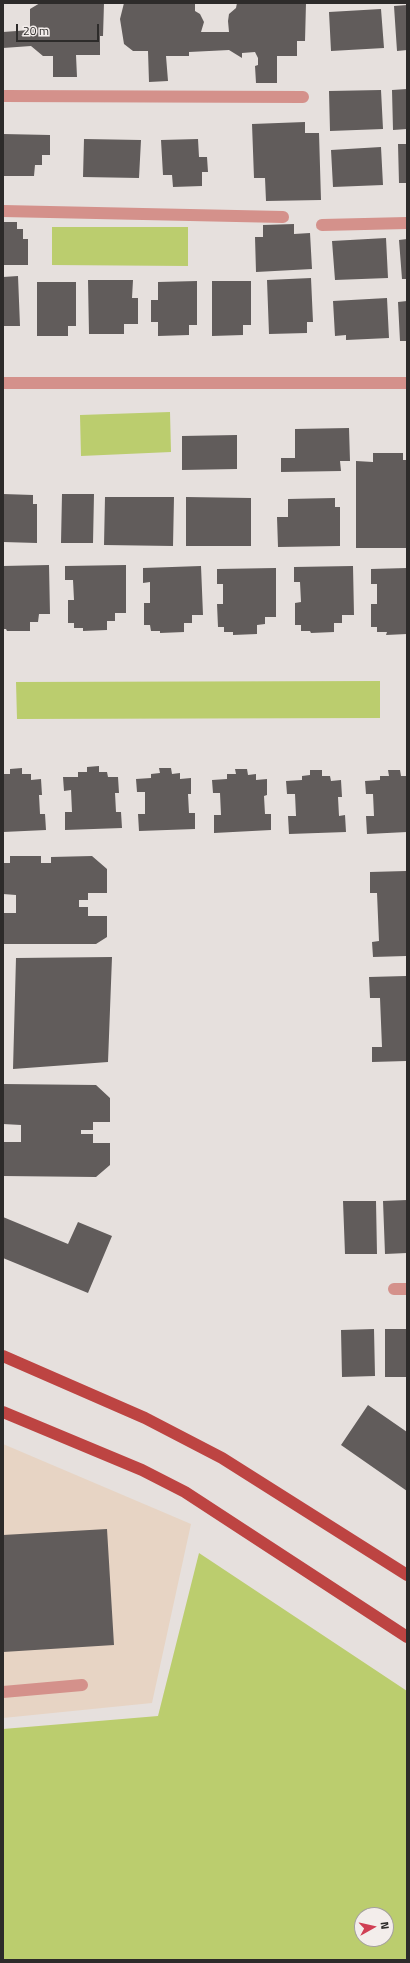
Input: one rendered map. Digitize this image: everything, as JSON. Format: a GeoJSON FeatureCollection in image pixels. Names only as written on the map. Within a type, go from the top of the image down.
{"type":"FeatureCollection","features":[{"type":"Feature","properties":{"kind":"main road"},"geometry":{"type":"LineString","coordinates":[[3,1356],[145,1418],[222,1458],[407,1575]]}},
{"type":"Feature","properties":{"kind":"main road"},"geometry":{"type":"LineString","coordinates":[[3,1412],[142,1470],[185,1492],[407,1637]]}},
{"type":"Feature","properties":{"kind":"street"},"geometry":{"type":"LineString","coordinates":[[3,96],[302,97]]}},
{"type":"Feature","properties":{"kind":"street"},"geometry":{"type":"LineString","coordinates":[[3,211],[283,217]]}},
{"type":"Feature","properties":{"kind":"street"},"geometry":{"type":"LineString","coordinates":[[322,224],[407,223]]}},
{"type":"Feature","properties":{"kind":"street"},"geometry":{"type":"LineString","coordinates":[[3,383],[407,383]]}},
{"type":"Feature","properties":{"kind":"street"},"geometry":{"type":"LineString","coordinates":[[394,1289],[407,1289]]}},
{"type":"Feature","properties":{"kind":"street"},"geometry":{"type":"LineString","coordinates":[[3,1692],[82,1685]]}},
{"type":"Feature","properties":{"kind":"shaded area"},"geometry":{"type":"Polygon","coordinates":[[[3,1444],[191,1524],[152,1703],[3,1718],[3,1444]]]}},
{"type":"Feature","properties":{"kind":"green space"},"geometry":{"type":"Polygon","coordinates":[[[52,227],[188,227],[188,266],[52,265],[52,227]]]}},
{"type":"Feature","properties":{"kind":"green space"},"geometry":{"type":"Polygon","coordinates":[[[170,412],[171,452],[81,456],[80,415],[170,412]]]}},
{"type":"Feature","properties":{"kind":"green space"},"geometry":{"type":"Polygon","coordinates":[[[380,681],[380,718],[17,719],[16,682],[380,681]]]}},
{"type":"Feature","properties":{"kind":"green space"},"geometry":{"type":"Polygon","coordinates":[[[199,1553],[407,1691],[407,1960],[3,1960],[3,1729],[158,1716],[199,1553]]]}},
{"type":"Feature","properties":{"kind":"building"},"geometry":{"type":"Polygon","coordinates":[[[40,3],[104,3],[103,36],[100,36],[100,55],[76,55],[77,77],[53,77],[53,56],[43,56],[31,46],[3,48],[3,32],[30,30],[30,9],[40,3]]]}},
{"type":"Feature","properties":{"kind":"building"},"geometry":{"type":"Polygon","coordinates":[[[124,3],[195,3],[195,11],[200,14],[204,22],[201,32],[229,32],[229,14],[236,8],[237,3],[306,3],[305,41],[297,41],[297,56],[277,56],[277,83],[256,83],[255,66],[258,65],[258,58],[255,52],[242,53],[242,58],[229,50],[189,52],[189,56],[166,56],[168,81],[149,82],[148,51],[133,51],[124,44],[120,19],[124,3]]]}},
{"type":"Feature","properties":{"kind":"building"},"geometry":{"type":"Polygon","coordinates":[[[407,5],[407,50],[397,51],[394,6],[407,5]]]}},
{"type":"Feature","properties":{"kind":"building"},"geometry":{"type":"Polygon","coordinates":[[[381,9],[384,48],[331,51],[329,12],[381,9]]]}},
{"type":"Feature","properties":{"kind":"building"},"geometry":{"type":"Polygon","coordinates":[[[407,89],[407,129],[393,130],[392,90],[407,89]]]}},
{"type":"Feature","properties":{"kind":"building"},"geometry":{"type":"Polygon","coordinates":[[[381,90],[383,129],[330,131],[329,91],[381,90]]]}},
{"type":"Feature","properties":{"kind":"building"},"geometry":{"type":"Polygon","coordinates":[[[305,122],[305,133],[319,133],[321,200],[266,201],[265,178],[254,178],[252,124],[305,122]]]}},
{"type":"Feature","properties":{"kind":"building"},"geometry":{"type":"Polygon","coordinates":[[[3,134],[50,135],[50,155],[42,155],[42,165],[35,165],[34,176],[3,176],[3,134]]]}},
{"type":"Feature","properties":{"kind":"building"},"geometry":{"type":"Polygon","coordinates":[[[84,139],[141,140],[139,178],[83,177],[84,139]]]}},
{"type":"Feature","properties":{"kind":"building"},"geometry":{"type":"Polygon","coordinates":[[[198,139],[199,157],[207,157],[208,172],[202,172],[202,186],[173,187],[172,175],[163,175],[161,140],[198,139]]]}},
{"type":"Feature","properties":{"kind":"building"},"geometry":{"type":"Polygon","coordinates":[[[398,144],[407,144],[407,183],[399,183],[398,144]]]}},
{"type":"Feature","properties":{"kind":"building"},"geometry":{"type":"Polygon","coordinates":[[[381,147],[383,185],[333,187],[331,150],[381,147]]]}},
{"type":"Feature","properties":{"kind":"building"},"geometry":{"type":"Polygon","coordinates":[[[3,222],[17,222],[17,229],[23,229],[23,239],[28,239],[28,265],[3,265],[3,222]]]}},
{"type":"Feature","properties":{"kind":"building"},"geometry":{"type":"Polygon","coordinates":[[[294,224],[294,234],[310,233],[312,269],[256,272],[255,237],[263,237],[263,225],[294,224]]]}},
{"type":"Feature","properties":{"kind":"building"},"geometry":{"type":"Polygon","coordinates":[[[386,238],[388,278],[335,280],[332,241],[386,238]]]}},
{"type":"Feature","properties":{"kind":"building"},"geometry":{"type":"Polygon","coordinates":[[[407,239],[407,279],[402,279],[399,240],[407,239]]]}},
{"type":"Feature","properties":{"kind":"building"},"geometry":{"type":"Polygon","coordinates":[[[18,276],[20,326],[3,326],[3,277],[18,276]]]}},
{"type":"Feature","properties":{"kind":"building"},"geometry":{"type":"Polygon","coordinates":[[[311,278],[313,322],[307,322],[307,333],[269,334],[267,280],[311,278]]]}},
{"type":"Feature","properties":{"kind":"building"},"geometry":{"type":"Polygon","coordinates":[[[88,280],[133,280],[132,298],[138,298],[138,324],[124,324],[124,334],[89,334],[88,280]]]}},
{"type":"Feature","properties":{"kind":"building"},"geometry":{"type":"Polygon","coordinates":[[[197,281],[197,325],[189,325],[189,335],[158,336],[158,322],[151,322],[151,300],[158,300],[158,282],[197,281]]]}},
{"type":"Feature","properties":{"kind":"building"},"geometry":{"type":"Polygon","coordinates":[[[212,281],[251,281],[251,325],[243,325],[243,335],[212,336],[212,281]]]}},
{"type":"Feature","properties":{"kind":"building"},"geometry":{"type":"Polygon","coordinates":[[[37,282],[76,282],[76,326],[68,326],[68,336],[37,336],[37,282]]]}},
{"type":"Feature","properties":{"kind":"building"},"geometry":{"type":"Polygon","coordinates":[[[387,298],[389,338],[346,340],[346,335],[335,336],[333,301],[387,298]]]}},
{"type":"Feature","properties":{"kind":"building"},"geometry":{"type":"Polygon","coordinates":[[[407,301],[407,341],[400,341],[398,302],[407,301]]]}},
{"type":"Feature","properties":{"kind":"building"},"geometry":{"type":"Polygon","coordinates":[[[349,428],[350,461],[340,461],[341,471],[281,472],[281,458],[295,458],[295,429],[349,428]]]}},
{"type":"Feature","properties":{"kind":"building"},"geometry":{"type":"Polygon","coordinates":[[[237,435],[237,469],[182,470],[182,436],[237,435]]]}},
{"type":"Feature","properties":{"kind":"building"},"geometry":{"type":"Polygon","coordinates":[[[373,453],[403,453],[403,460],[407,460],[407,548],[356,548],[356,461],[373,462],[373,453]]]}},
{"type":"Feature","properties":{"kind":"building"},"geometry":{"type":"Polygon","coordinates":[[[3,494],[33,495],[33,504],[37,504],[37,543],[3,542],[3,494]]]}},
{"type":"Feature","properties":{"kind":"building"},"geometry":{"type":"Polygon","coordinates":[[[62,494],[94,494],[93,543],[61,543],[62,494]]]}},
{"type":"Feature","properties":{"kind":"building"},"geometry":{"type":"Polygon","coordinates":[[[105,497],[174,497],[173,546],[104,545],[105,497]]]}},
{"type":"Feature","properties":{"kind":"building"},"geometry":{"type":"Polygon","coordinates":[[[186,497],[251,498],[251,546],[186,546],[186,497]]]}},
{"type":"Feature","properties":{"kind":"building"},"geometry":{"type":"Polygon","coordinates":[[[335,498],[335,507],[340,507],[340,546],[278,547],[277,517],[288,517],[288,499],[335,498]]]}},
{"type":"Feature","properties":{"kind":"building"},"geometry":{"type":"Polygon","coordinates":[[[49,565],[50,614],[39,614],[38,622],[30,622],[30,631],[7,631],[6,629],[3,629],[3,566],[49,565]]]}},
{"type":"Feature","properties":{"kind":"building"},"geometry":{"type":"Polygon","coordinates":[[[126,565],[126,613],[115,613],[115,621],[107,621],[107,630],[83,631],[83,628],[74,628],[74,623],[68,623],[68,600],[74,600],[73,580],[65,580],[65,566],[126,565]]]}},
{"type":"Feature","properties":{"kind":"building"},"geometry":{"type":"Polygon","coordinates":[[[201,566],[203,615],[192,615],[192,623],[184,623],[184,632],[160,633],[160,631],[151,631],[150,625],[144,625],[144,603],[150,603],[150,582],[143,583],[143,568],[201,566]]]}},
{"type":"Feature","properties":{"kind":"building"},"geometry":{"type":"Polygon","coordinates":[[[353,566],[354,615],[342,615],[342,623],[334,623],[334,632],[311,633],[310,631],[301,631],[301,625],[295,625],[295,603],[301,602],[300,582],[294,582],[294,567],[353,566]]]}},
{"type":"Feature","properties":{"kind":"building"},"geometry":{"type":"Polygon","coordinates":[[[276,568],[276,617],[265,617],[265,624],[257,625],[257,634],[233,635],[233,632],[224,632],[224,627],[218,627],[217,604],[223,604],[223,584],[217,584],[217,569],[276,568]]]}},
{"type":"Feature","properties":{"kind":"building"},"geometry":{"type":"Polygon","coordinates":[[[407,568],[407,634],[386,635],[387,632],[377,632],[377,627],[371,627],[371,604],[377,604],[377,584],[371,584],[371,569],[407,568]]]}},
{"type":"Feature","properties":{"kind":"building"},"geometry":{"type":"Polygon","coordinates":[[[99,766],[99,772],[107,772],[108,777],[118,777],[119,793],[115,793],[116,812],[121,812],[122,828],[65,830],[65,812],[72,812],[71,790],[64,791],[63,777],[78,777],[78,772],[87,772],[87,767],[99,766]]]}},
{"type":"Feature","properties":{"kind":"building"},"geometry":{"type":"Polygon","coordinates":[[[22,768],[22,774],[31,774],[31,780],[41,779],[42,795],[39,795],[40,814],[45,814],[46,830],[3,832],[3,774],[10,774],[10,769],[22,768]]]}},
{"type":"Feature","properties":{"kind":"building"},"geometry":{"type":"Polygon","coordinates":[[[159,768],[171,768],[172,774],[180,773],[180,779],[191,778],[191,794],[188,794],[189,813],[195,813],[195,829],[139,831],[138,814],[145,814],[145,792],[137,792],[136,779],[151,778],[151,774],[160,773],[159,768]]]}},
{"type":"Feature","properties":{"kind":"building"},"geometry":{"type":"Polygon","coordinates":[[[235,769],[247,769],[248,775],[256,774],[256,780],[267,779],[267,795],[264,796],[265,814],[271,814],[271,830],[214,833],[214,815],[221,815],[220,793],[213,793],[212,780],[227,779],[227,774],[236,774],[235,769]]]}},
{"type":"Feature","properties":{"kind":"building"},"geometry":{"type":"Polygon","coordinates":[[[310,770],[322,770],[322,776],[330,776],[331,781],[341,780],[342,797],[338,797],[339,816],[345,815],[346,832],[289,834],[288,816],[296,816],[295,794],[287,794],[286,781],[302,780],[302,776],[310,775],[310,770]]]}},
{"type":"Feature","properties":{"kind":"building"},"geometry":{"type":"Polygon","coordinates":[[[388,770],[400,770],[401,776],[407,776],[407,832],[367,834],[366,816],[374,816],[373,794],[366,794],[365,781],[380,780],[380,776],[389,776],[388,770]]]}},
{"type":"Feature","properties":{"kind":"building"},"geometry":{"type":"Polygon","coordinates":[[[10,856],[41,856],[41,863],[51,863],[51,857],[92,856],[107,869],[107,893],[88,893],[88,900],[79,900],[79,907],[88,907],[88,916],[107,916],[107,937],[96,944],[3,944],[3,913],[16,913],[16,895],[3,894],[3,863],[10,863],[10,856]]]}},
{"type":"Feature","properties":{"kind":"building"},"geometry":{"type":"Polygon","coordinates":[[[406,871],[406,956],[373,957],[372,942],[379,941],[377,893],[370,893],[370,872],[406,871]]]}},
{"type":"Feature","properties":{"kind":"building"},"geometry":{"type":"Polygon","coordinates":[[[112,957],[108,1062],[13,1069],[16,958],[112,957]]]}},
{"type":"Feature","properties":{"kind":"building"},"geometry":{"type":"Polygon","coordinates":[[[406,976],[406,1061],[372,1062],[372,1047],[382,1047],[380,998],[370,998],[369,977],[406,976]]]}},
{"type":"Feature","properties":{"kind":"building"},"geometry":{"type":"Polygon","coordinates":[[[3,1084],[96,1085],[110,1098],[110,1122],[93,1122],[93,1130],[81,1130],[81,1134],[93,1134],[93,1143],[110,1143],[110,1165],[96,1177],[3,1176],[3,1142],[21,1142],[21,1125],[3,1124],[3,1084]]]}},
{"type":"Feature","properties":{"kind":"building"},"geometry":{"type":"Polygon","coordinates":[[[407,1200],[407,1253],[385,1254],[383,1201],[407,1200]]]}},
{"type":"Feature","properties":{"kind":"building"},"geometry":{"type":"Polygon","coordinates":[[[343,1201],[376,1201],[377,1254],[345,1254],[343,1201]]]}},
{"type":"Feature","properties":{"kind":"building"},"geometry":{"type":"Polygon","coordinates":[[[3,1217],[68,1244],[78,1222],[112,1236],[88,1293],[3,1258],[3,1217]]]}},
{"type":"Feature","properties":{"kind":"building"},"geometry":{"type":"Polygon","coordinates":[[[374,1329],[375,1376],[342,1377],[341,1330],[374,1329]]]}},
{"type":"Feature","properties":{"kind":"building"},"geometry":{"type":"Polygon","coordinates":[[[385,1329],[407,1329],[407,1377],[385,1377],[385,1329]]]}},
{"type":"Feature","properties":{"kind":"building"},"geometry":{"type":"Polygon","coordinates":[[[368,1405],[407,1432],[407,1491],[341,1445],[368,1405]]]}},
{"type":"Feature","properties":{"kind":"building"},"geometry":{"type":"Polygon","coordinates":[[[107,1529],[114,1645],[3,1652],[3,1535],[107,1529]]]}}]}
